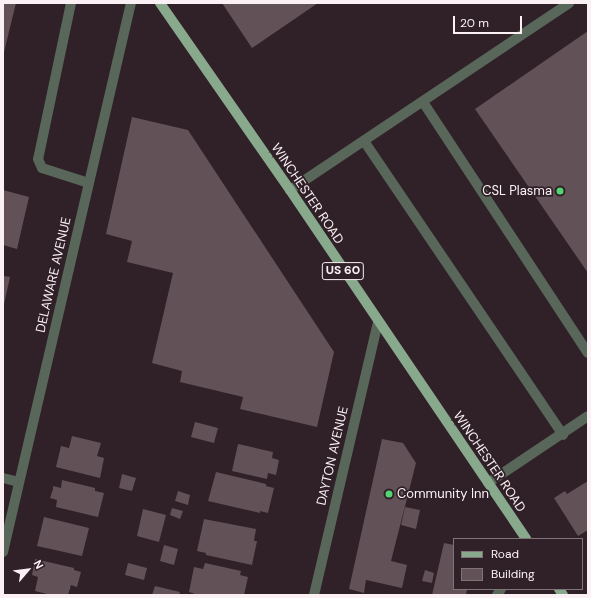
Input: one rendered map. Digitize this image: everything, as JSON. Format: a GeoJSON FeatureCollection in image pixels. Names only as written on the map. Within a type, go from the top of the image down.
{"type":"FeatureCollection","features":[{"type":"Feature","properties":{"kind":"main road","name":"WINCHESTER ROAD"},"geometry":{"type":"LineString","coordinates":[[160,3],[290,190],[378,323],[525,538]]}},
{"type":"Feature","properties":{"kind":"street"},"geometry":{"type":"LineString","coordinates":[[70,3],[38,159],[42,168],[89,183]]}},
{"type":"Feature","properties":{"kind":"street","name":"DELAWARE AVENUE"},"geometry":{"type":"LineString","coordinates":[[3,552],[131,3]]}},
{"type":"Feature","properties":{"kind":"street"},"geometry":{"type":"LineString","coordinates":[[290,190],[569,3]]}},
{"type":"Feature","properties":{"kind":"street"},"geometry":{"type":"LineString","coordinates":[[423,102],[588,353]]}},
{"type":"Feature","properties":{"kind":"street"},"geometry":{"type":"LineString","coordinates":[[364,141],[562,435]]}},
{"type":"Feature","properties":{"kind":"street","name":"DAYTON AVENUE"},"geometry":{"type":"LineString","coordinates":[[314,595],[378,323]]}},
{"type":"Feature","properties":{"kind":"street"},"geometry":{"type":"LineString","coordinates":[[488,483],[562,435],[588,416]]}},
{"type":"Feature","properties":{"kind":"street"},"geometry":{"type":"LineString","coordinates":[[3,478],[19,482]]}},
{"type":"Feature","properties":{"kind":"building"},"geometry":{"type":"Polygon","coordinates":[[[3,3],[16,3],[4,52],[3,52],[3,3]]]}},
{"type":"Feature","properties":{"kind":"building"},"geometry":{"type":"Polygon","coordinates":[[[222,3],[318,3],[252,48],[222,3]]]}},
{"type":"Feature","properties":{"kind":"building","name":"CSL Plasma"},"geometry":{"type":"Polygon","coordinates":[[[588,31],[588,273],[475,109],[588,31]]]}},
{"type":"Feature","properties":{"kind":"building"},"geometry":{"type":"Polygon","coordinates":[[[132,117],[188,130],[334,352],[317,427],[240,409],[243,397],[180,382],[182,371],[152,363],[173,273],[127,262],[132,241],[106,234],[132,117]]]}},
{"type":"Feature","properties":{"kind":"building"},"geometry":{"type":"Polygon","coordinates":[[[3,190],[29,197],[17,249],[3,245],[3,190]]]}},
{"type":"Feature","properties":{"kind":"building"},"geometry":{"type":"Polygon","coordinates":[[[3,276],[10,277],[4,304],[3,304],[3,276]]]}},
{"type":"Feature","properties":{"kind":"building"},"geometry":{"type":"Polygon","coordinates":[[[195,422],[218,428],[214,443],[191,437],[195,422]]]}},
{"type":"Feature","properties":{"kind":"building"},"geometry":{"type":"Polygon","coordinates":[[[72,436],[101,443],[97,456],[104,458],[100,478],[56,467],[61,446],[69,448],[72,436]]]}},
{"type":"Feature","properties":{"kind":"building"},"geometry":{"type":"Polygon","coordinates":[[[382,439],[403,443],[416,463],[391,561],[407,565],[402,588],[366,580],[364,593],[349,589],[382,439]]]}},
{"type":"Feature","properties":{"kind":"building"},"geometry":{"type":"Polygon","coordinates":[[[238,444],[273,452],[272,458],[279,460],[276,475],[268,473],[267,479],[232,471],[238,444]]]}},
{"type":"Feature","properties":{"kind":"building"},"geometry":{"type":"Polygon","coordinates":[[[216,472],[266,484],[266,486],[274,488],[268,513],[260,511],[260,513],[208,501],[216,472]]]}},
{"type":"Feature","properties":{"kind":"building"},"geometry":{"type":"Polygon","coordinates":[[[122,474],[136,478],[132,491],[119,488],[122,474]]]}},
{"type":"Feature","properties":{"kind":"building"},"geometry":{"type":"Polygon","coordinates":[[[62,480],[95,488],[95,491],[104,493],[98,517],[56,507],[57,500],[50,498],[53,486],[61,488],[62,480]]]}},
{"type":"Feature","properties":{"kind":"building"},"geometry":{"type":"Polygon","coordinates":[[[588,481],[588,530],[578,536],[554,498],[565,491],[567,494],[588,481]]]}},
{"type":"Feature","properties":{"kind":"building"},"geometry":{"type":"Polygon","coordinates":[[[178,491],[190,495],[188,505],[175,501],[178,491]]]}},
{"type":"Feature","properties":{"kind":"building"},"geometry":{"type":"Polygon","coordinates":[[[405,507],[420,510],[416,529],[401,525],[405,507]]]}},
{"type":"Feature","properties":{"kind":"building"},"geometry":{"type":"Polygon","coordinates":[[[172,508],[183,511],[180,519],[170,515],[172,508]]]}},
{"type":"Feature","properties":{"kind":"building"},"geometry":{"type":"Polygon","coordinates":[[[143,509],[166,515],[159,542],[137,536],[143,509]]]}},
{"type":"Feature","properties":{"kind":"building"},"geometry":{"type":"Polygon","coordinates":[[[44,517],[89,528],[82,556],[37,546],[44,517]]]}},
{"type":"Feature","properties":{"kind":"building"},"geometry":{"type":"Polygon","coordinates":[[[204,519],[256,529],[254,541],[257,541],[252,565],[206,555],[206,553],[197,551],[204,519]]]}},
{"type":"Feature","properties":{"kind":"building"},"geometry":{"type":"Polygon","coordinates":[[[444,543],[453,545],[453,590],[467,590],[466,595],[432,595],[444,543]]]}},
{"type":"Feature","properties":{"kind":"building"},"geometry":{"type":"Polygon","coordinates":[[[164,545],[178,549],[174,565],[160,561],[164,545]]]}},
{"type":"Feature","properties":{"kind":"building"},"geometry":{"type":"Polygon","coordinates":[[[35,559],[74,568],[74,570],[81,572],[77,587],[71,585],[68,595],[51,595],[35,591],[38,577],[32,575],[35,559]]]}},
{"type":"Feature","properties":{"kind":"building"},"geometry":{"type":"Polygon","coordinates":[[[128,563],[147,568],[144,580],[125,575],[128,563]]]}},
{"type":"Feature","properties":{"kind":"building"},"geometry":{"type":"Polygon","coordinates":[[[205,563],[241,571],[240,575],[248,577],[244,595],[198,595],[189,592],[194,567],[203,569],[205,563]]]}},
{"type":"Feature","properties":{"kind":"building"},"geometry":{"type":"Polygon","coordinates":[[[425,570],[434,573],[432,583],[422,581],[425,570]]]}},
{"type":"Feature","properties":{"kind":"building"},"geometry":{"type":"Polygon","coordinates":[[[155,586],[180,592],[179,595],[152,595],[155,586]]]}},
{"type":"Feature","properties":{"kind":"place","name":"CSL Plasma"},"geometry":{"type":"Point","coordinates":[560,191]}},
{"type":"Feature","properties":{"kind":"place","name":"Community Inn"},"geometry":{"type":"Point","coordinates":[389,494]}}]}
